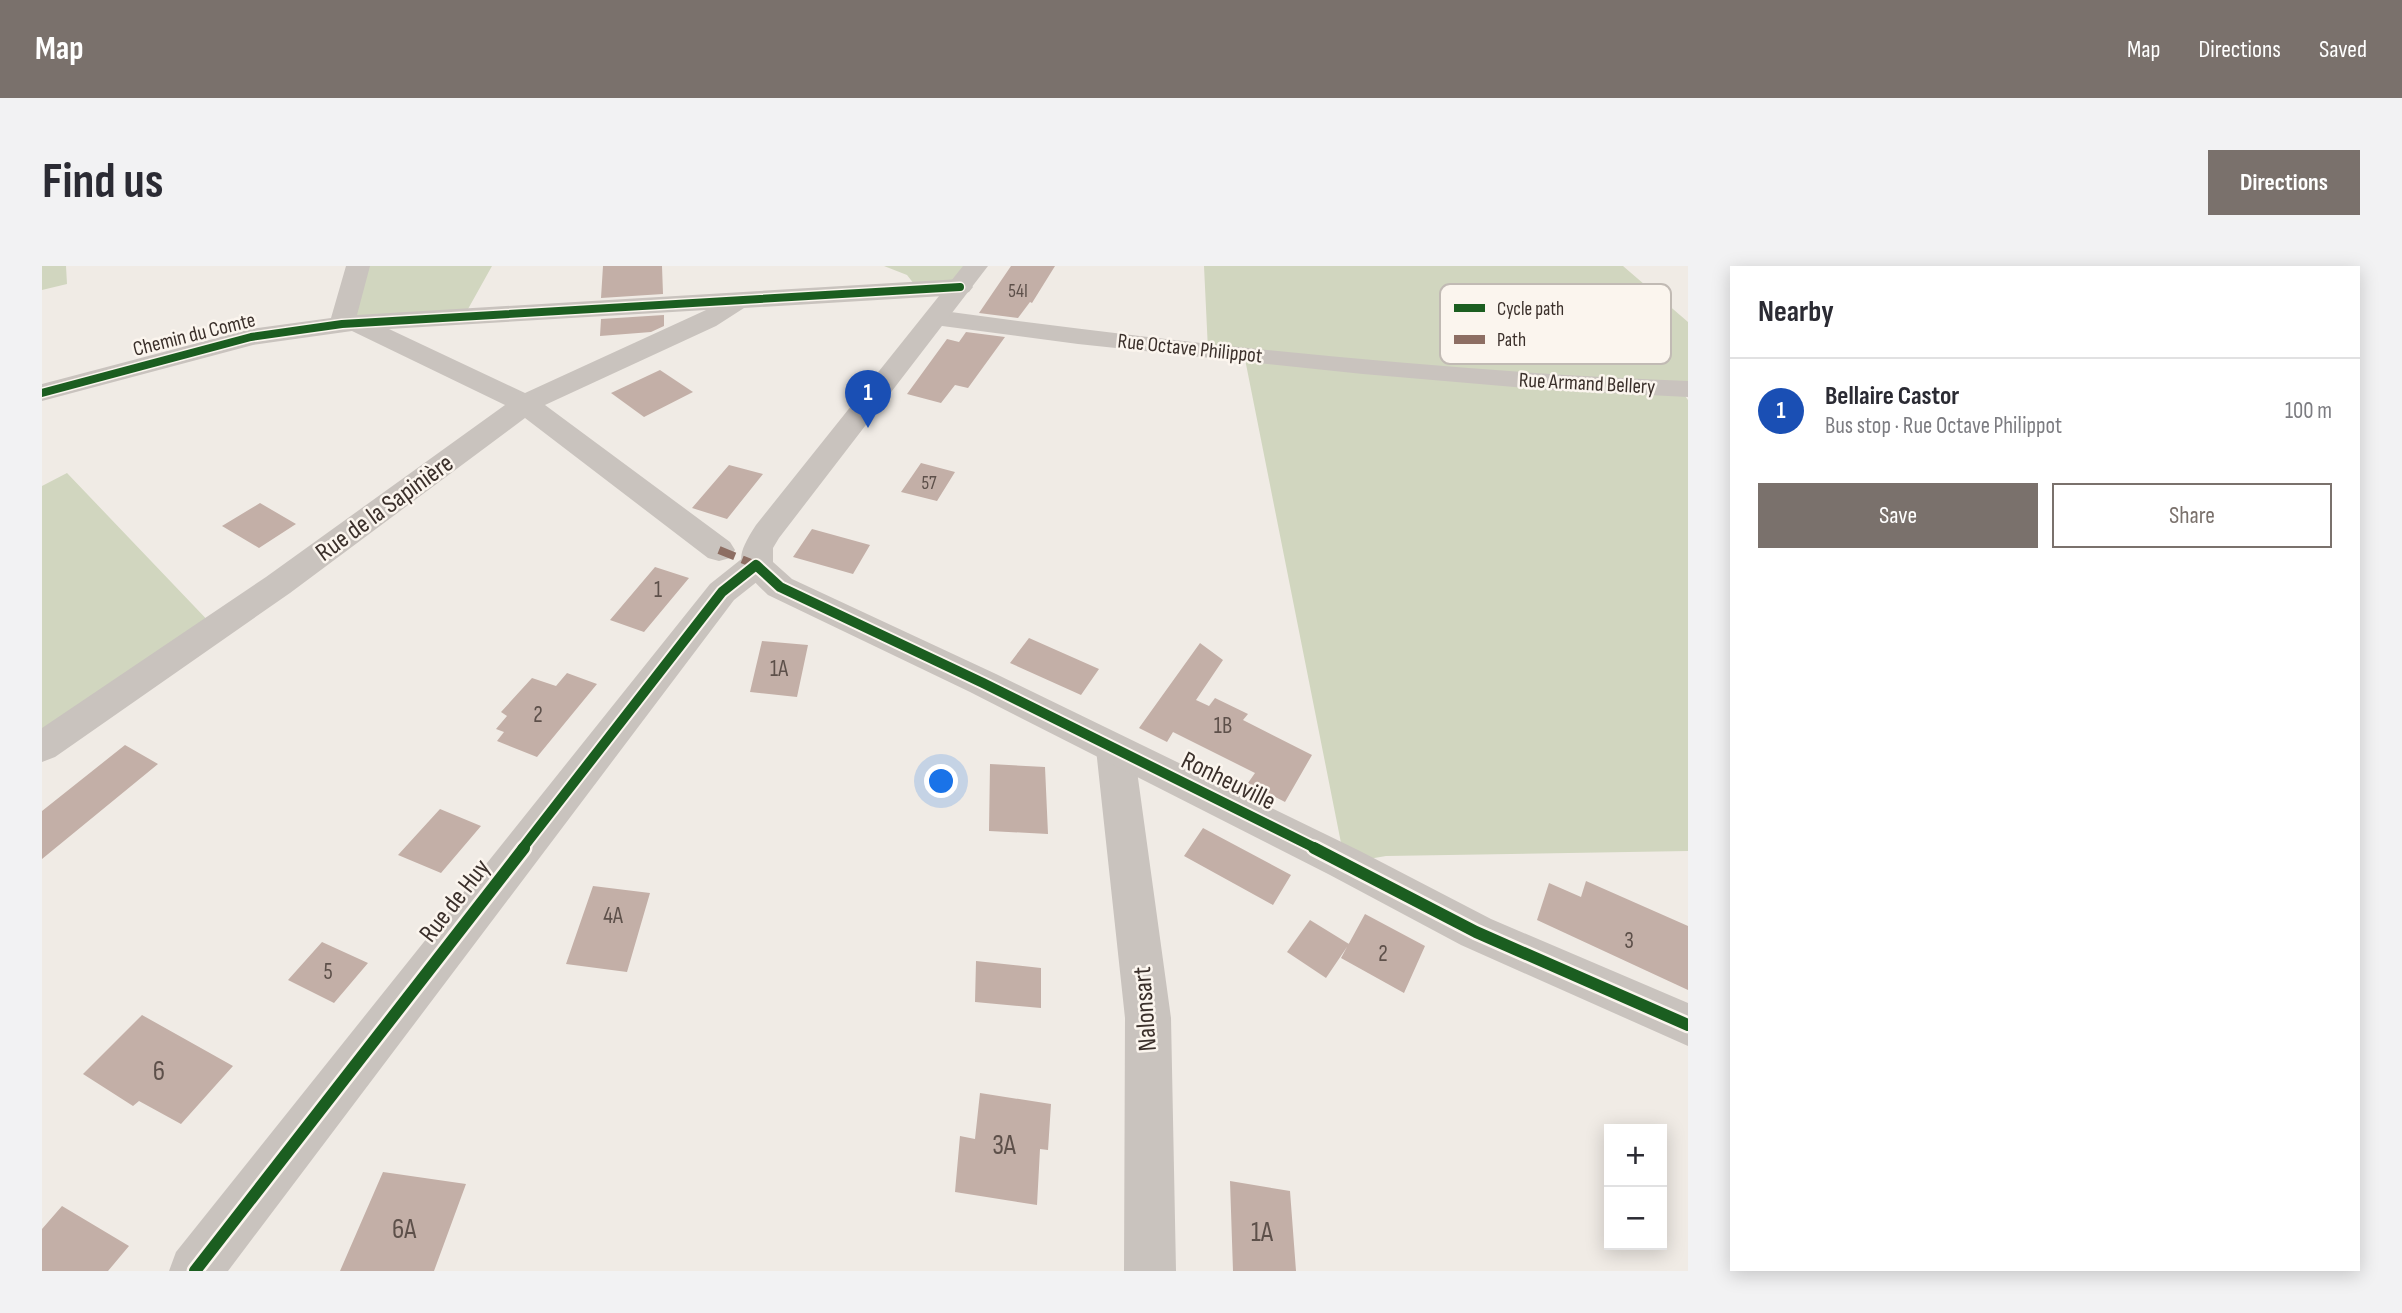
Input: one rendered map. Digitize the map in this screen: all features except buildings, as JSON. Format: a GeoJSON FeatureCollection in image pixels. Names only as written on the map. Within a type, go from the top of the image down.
{"type":"FeatureCollection","features":[{"type":"Feature","properties":{"kind":"street"},"geometry":{"type":"LineString","coordinates":[[350,324],[358,266]]}},
{"type":"Feature","properties":{"kind":"street"},"geometry":{"type":"LineString","coordinates":[[738,557],[757,548],[976,266]]}},
{"type":"Feature","properties":{"kind":"street","name":"Chemin du Comte"},"geometry":{"type":"LineString","coordinates":[[42,393],[251,337],[350,324],[960,287]]}},
{"type":"Feature","properties":{"kind":"street","name":"Rue de la Sapinière"},"geometry":{"type":"LineString","coordinates":[[42,747],[278,585],[525,404],[707,320],[744,299]]}},
{"type":"Feature","properties":{"kind":"street","name":"Rue Octave Philippot"},"geometry":{"type":"LineString","coordinates":[[936,318],[1045,333],[1445,373]]}},
{"type":"Feature","properties":{"kind":"street","name":"Ronheuville"},"geometry":{"type":"LineString","coordinates":[[350,324],[525,404],[780,587],[1345,863],[1476,932],[1688,1025]]}},
{"type":"Feature","properties":{"kind":"street","name":"Rue Armand Bellery"},"geometry":{"type":"LineString","coordinates":[[1445,373],[1588,386],[1688,389]]}},
{"type":"Feature","properties":{"kind":"street","name":"Rue de Huy"},"geometry":{"type":"LineString","coordinates":[[195,1271],[722,592],[738,557]]}},
{"type":"Feature","properties":{"kind":"street","name":"Nalonsart"},"geometry":{"type":"LineString","coordinates":[[1115,749],[1148,1018],[1150,1271]]}},
{"type":"Feature","properties":{"kind":"green space"},"geometry":{"type":"Polygon","coordinates":[[[42,266],[66,266],[67,284],[42,290],[42,266]]]}},
{"type":"Feature","properties":{"kind":"green space"},"geometry":{"type":"Polygon","coordinates":[[[358,266],[492,266],[463,318],[342,324],[358,266]]]}},
{"type":"Feature","properties":{"kind":"green space"},"geometry":{"type":"Polygon","coordinates":[[[884,266],[976,266],[960,287],[918,289],[907,275],[884,266]]]}},
{"type":"Feature","properties":{"kind":"green space"},"geometry":{"type":"Polygon","coordinates":[[[1204,266],[1623,266],[1644,284],[1440,284],[1440,364],[1671,364],[1671,307],[1688,322],[1688,389],[1680,389],[1688,400],[1688,851],[1386,856],[1345,863],[1244,354],[1208,350],[1204,266]]]}},
{"type":"Feature","properties":{"kind":"green space"},"geometry":{"type":"Polygon","coordinates":[[[67,473],[215,628],[42,747],[42,486],[67,473]]]}},
{"type":"Feature","properties":{"kind":"marked path"},"geometry":{"type":"LineString","coordinates":[[719,550],[756,565]]}},
{"type":"Feature","properties":{"kind":"cycle path"},"geometry":{"type":"LineString","coordinates":[[42,393],[251,337],[342,324],[960,287]]}},
{"type":"Feature","properties":{"kind":"cycle path"},"geometry":{"type":"LineString","coordinates":[[195,1271],[722,592],[756,565],[780,587],[983,683],[1345,863],[1476,932],[1688,1025]]}},
{"type":"Feature","properties":{"kind":"place","name":"Bellaire Castor"},"geometry":{"type":"Point","coordinates":[868,428]}}]}
